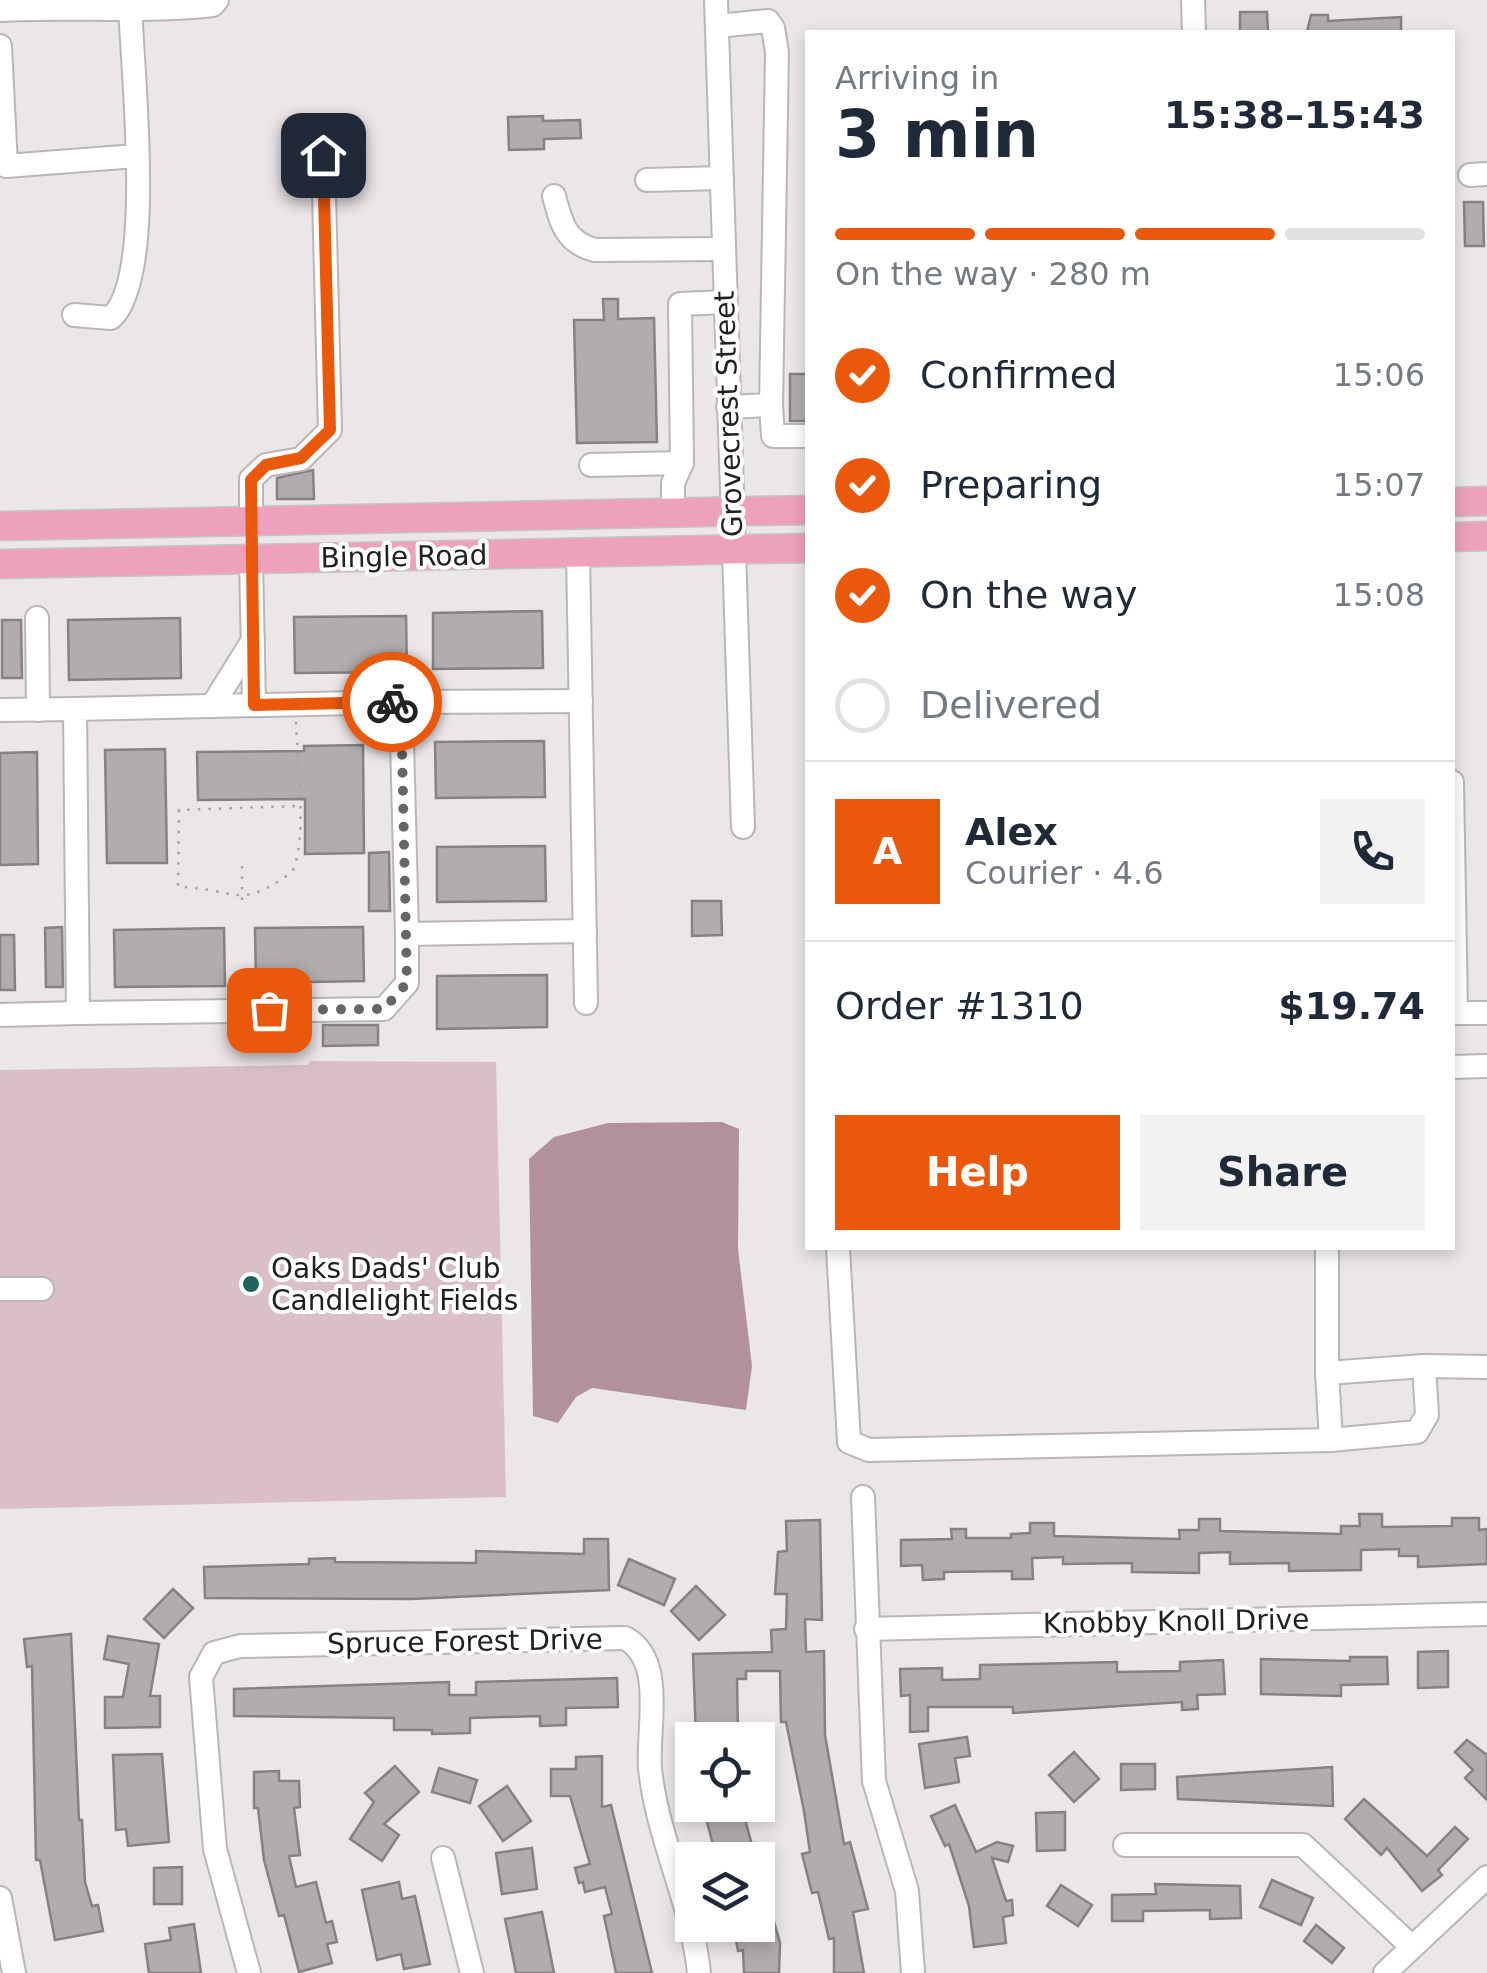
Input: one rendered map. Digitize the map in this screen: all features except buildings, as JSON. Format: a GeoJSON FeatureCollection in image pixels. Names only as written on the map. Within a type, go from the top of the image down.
{"type":"FeatureCollection","features":[{"type":"Feature","properties":{"kind":"main road"},"geometry":{"type":"LineString","coordinates":[[1455,502],[1487,501]]}},
{"type":"Feature","properties":{"kind":"main road","name":"Bingle Road"},"geometry":{"type":"LineString","coordinates":[[0,526],[805,510]]}},
{"type":"Feature","properties":{"kind":"main road"},"geometry":{"type":"LineString","coordinates":[[251,520],[251,558]]}},
{"type":"Feature","properties":{"kind":"main road"},"geometry":{"type":"LineString","coordinates":[[1455,537],[1487,536]]}},
{"type":"Feature","properties":{"kind":"main road","name":"Bingle Road"},"geometry":{"type":"LineString","coordinates":[[0,564],[805,548]]}},
{"type":"Feature","properties":{"kind":"street","name":"Grovecrest Street"},"geometry":{"type":"LineString","coordinates":[[716,0],[742,827]]}},
{"type":"Feature","properties":{"kind":"street"},"geometry":{"type":"LineString","coordinates":[[1193,0],[1194,30]]}},
{"type":"Feature","properties":{"kind":"street"},"geometry":{"type":"LineString","coordinates":[[0,10],[74,3],[130,3],[166,10],[215,2]]}},
{"type":"Feature","properties":{"kind":"street"},"geometry":{"type":"LineString","coordinates":[[74,316],[111,318],[120,308],[138,241],[130,3]]}},
{"type":"Feature","properties":{"kind":"street"},"geometry":{"type":"LineString","coordinates":[[717,26],[768,21],[774,28],[773,436],[805,436]]}},
{"type":"Feature","properties":{"kind":"street"},"geometry":{"type":"LineString","coordinates":[[0,46],[6,166],[136,156]]}},
{"type":"Feature","properties":{"kind":"street"},"geometry":{"type":"LineString","coordinates":[[251,520],[251,480],[266,465],[301,458],[330,430],[323,155]]}},
{"type":"Feature","properties":{"kind":"street"},"geometry":{"type":"LineString","coordinates":[[647,180],[722,178]]}},
{"type":"Feature","properties":{"kind":"street"},"geometry":{"type":"LineString","coordinates":[[554,196],[561,222],[581,246],[596,250],[724,248]]}},
{"type":"Feature","properties":{"kind":"street"},"geometry":{"type":"LineString","coordinates":[[674,512],[674,484],[682,463],[680,304],[725,302]]}},
{"type":"Feature","properties":{"kind":"street"},"geometry":{"type":"LineString","coordinates":[[728,407],[771,406]]}},
{"type":"Feature","properties":{"kind":"street"},"geometry":{"type":"LineString","coordinates":[[591,465],[682,463]]}},
{"type":"Feature","properties":{"kind":"street"},"geometry":{"type":"LineString","coordinates":[[578,552],[586,1003]]}},
{"type":"Feature","properties":{"kind":"street"},"geometry":{"type":"LineString","coordinates":[[251,558],[254,705]]}},
{"type":"Feature","properties":{"kind":"street"},"geometry":{"type":"LineString","coordinates":[[37,618],[38,710]]}},
{"type":"Feature","properties":{"kind":"street"},"geometry":{"type":"LineString","coordinates":[[212,706],[253,640]]}},
{"type":"Feature","properties":{"kind":"street"},"geometry":{"type":"LineString","coordinates":[[0,710],[580,701]]}},
{"type":"Feature","properties":{"kind":"street"},"geometry":{"type":"LineString","coordinates":[[0,1015],[384,1009],[407,983],[401,702]]}},
{"type":"Feature","properties":{"kind":"street"},"geometry":{"type":"LineString","coordinates":[[74,709],[78,1013]]}},
{"type":"Feature","properties":{"kind":"street"},"geometry":{"type":"LineString","coordinates":[[407,934],[584,931]]}},
{"type":"Feature","properties":{"kind":"street"},"geometry":{"type":"LineString","coordinates":[[1455,1013],[1487,1013]]}},
{"type":"Feature","properties":{"kind":"street"},"geometry":{"type":"LineString","coordinates":[[1455,1066],[1487,1066]]}},
{"type":"Feature","properties":{"kind":"street"},"geometry":{"type":"LineString","coordinates":[[838,1250],[849,1442],[870,1450],[1331,1440],[1417,1432],[1427,1415],[1424,1366]]}},
{"type":"Feature","properties":{"kind":"street"},"geometry":{"type":"LineString","coordinates":[[1327,1250],[1331,1440]]}},
{"type":"Feature","properties":{"kind":"street"},"geometry":{"type":"LineString","coordinates":[[0,1289],[42,1289]]}},
{"type":"Feature","properties":{"kind":"street"},"geometry":{"type":"LineString","coordinates":[[1327,1373],[1424,1366],[1487,1367]]}},
{"type":"Feature","properties":{"kind":"street"},"geometry":{"type":"LineString","coordinates":[[863,1497],[874,1781],[907,1892],[913,1973]]}},
{"type":"Feature","properties":{"kind":"street","name":"Knobby Knoll Drive"},"geometry":{"type":"LineString","coordinates":[[866,1629],[1487,1614]]}},
{"type":"Feature","properties":{"kind":"street","name":"Spruce Forest Drive"},"geometry":{"type":"LineString","coordinates":[[248,1973],[216,1849],[203,1730],[202,1677],[214,1653],[240,1646],[626,1638],[639,1645],[649,1666],[650,1767],[658,1814],[699,1973]]}},
{"type":"Feature","properties":{"kind":"street"},"geometry":{"type":"LineString","coordinates":[[1125,1845],[1303,1844],[1412,1946]]}},
{"type":"Feature","properties":{"kind":"street"},"geometry":{"type":"LineString","coordinates":[[443,1858],[472,1973]]}},
{"type":"Feature","properties":{"kind":"street"},"geometry":{"type":"LineString","coordinates":[[1384,1973],[1487,1877]]}},
{"type":"Feature","properties":{"kind":"street"},"geometry":{"type":"LineString","coordinates":[[0,1898],[14,1973]]}},
{"type":"Feature","properties":{"kind":"path"},"geometry":{"type":"LineString","coordinates":[[296,704],[298,806],[296,863],[292,872],[259,894],[242,898],[204,887],[178,886],[178,810],[298,806]]}},
{"type":"Feature","properties":{"kind":"path"},"geometry":{"type":"LineString","coordinates":[[242,866],[242,907]]}},
{"type":"Feature","properties":{"kind":"shaded area","name":"Oaks Dads' Club Candlelight Fields"},"geometry":{"type":"Polygon","coordinates":[[[310,1061],[496,1062],[506,1497],[0,1509],[0,1070],[308,1065],[310,1061]]]}},
{"type":"Feature","properties":{"kind":"shaded area"},"geometry":{"type":"Polygon","coordinates":[[[722,1122],[739,1129],[738,1249],[752,1366],[746,1410],[592,1388],[576,1397],[558,1423],[533,1416],[529,1159],[554,1137],[608,1123],[722,1122]]]}},
{"type":"Feature","properties":{"kind":"way so far"},"geometry":{"type":"LineString","coordinates":[[269,1010],[384,1009],[407,983],[401,702],[392,702]]}},
{"type":"Feature","properties":{"kind":"place","name":"Oaks Dads' Club Candlelight Fields"},"geometry":{"type":"Point","coordinates":[251,1284]}},
{"type":"Feature","properties":{"kind":"route"},"geometry":{"type":"LineString","coordinates":[[323,155],[330,430],[301,458],[266,465],[251,480],[254,705],[392,702]]}}]}
